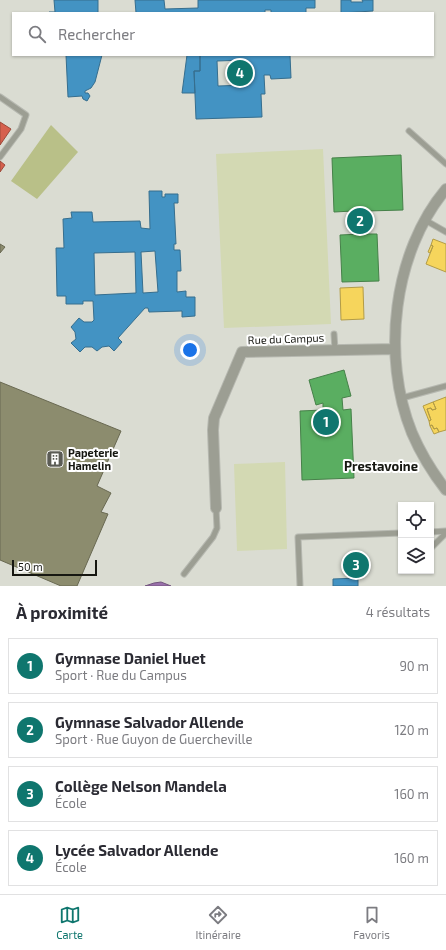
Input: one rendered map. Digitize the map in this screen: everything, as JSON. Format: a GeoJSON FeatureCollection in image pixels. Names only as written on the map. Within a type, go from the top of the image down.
{"type":"FeatureCollection","features":[{"type":"Feature","properties":{"kind":"street"},"geometry":{"type":"LineString","coordinates":[[446,188],[436,200],[424,220],[406,268],[396,321],[395,349],[397,371],[406,414],[426,463],[446,490]]}},
{"type":"Feature","properties":{"kind":"street","name":"Rue du Campus"},"geometry":{"type":"LineString","coordinates":[[216,508],[213,430],[214,418],[242,352],[395,349]]}},
{"type":"Feature","properties":{"kind":"lane"},"geometry":{"type":"LineString","coordinates":[[0,97],[26,115],[21,129],[0,157]]}},
{"type":"Feature","properties":{"kind":"lane"},"geometry":{"type":"LineString","coordinates":[[409,131],[446,164]]}},
{"type":"Feature","properties":{"kind":"lane"},"geometry":{"type":"LineString","coordinates":[[424,220],[446,232]]}},
{"type":"Feature","properties":{"kind":"lane"},"geometry":{"type":"LineString","coordinates":[[334,334],[335,350]]}},
{"type":"Feature","properties":{"kind":"lane"},"geometry":{"type":"LineString","coordinates":[[402,398],[446,386]]}},
{"type":"Feature","properties":{"kind":"lane"},"geometry":{"type":"LineString","coordinates":[[184,574],[213,537],[216,528],[216,508]]}},
{"type":"Feature","properties":{"kind":"lane"},"geometry":{"type":"LineString","coordinates":[[434,532],[446,532]]}},
{"type":"Feature","properties":{"kind":"lane"},"geometry":{"type":"LineString","coordinates":[[434,545],[446,532]]}},
{"type":"Feature","properties":{"kind":"lane"},"geometry":{"type":"LineString","coordinates":[[300,586],[298,537],[398,533]]}},
{"type":"Feature","properties":{"kind":"shaded area"},"geometry":{"type":"Polygon","coordinates":[[[51,125],[78,152],[37,199],[11,181],[51,125]]]}},
{"type":"Feature","properties":{"kind":"shaded area"},"geometry":{"type":"Polygon","coordinates":[[[323,149],[331,324],[224,328],[216,154],[323,149]]]}},
{"type":"Feature","properties":{"kind":"shaded area"},"geometry":{"type":"Polygon","coordinates":[[[285,462],[287,549],[237,551],[234,464],[285,462]]]}},
{"type":"Feature","properties":{"kind":"building: Logements"},"geometry":{"type":"Polygon","coordinates":[[[433,239],[446,244],[446,272],[426,264],[433,246],[431,245],[433,239]]]}},
{"type":"Feature","properties":{"kind":"building: Logements"},"geometry":{"type":"Polygon","coordinates":[[[431,245],[433,246],[430,253],[428,252],[431,245]]]}},
{"type":"Feature","properties":{"kind":"building: Logements"},"geometry":{"type":"Polygon","coordinates":[[[363,287],[364,319],[341,320],[340,288],[363,287]]]}},
{"type":"Feature","properties":{"kind":"building: Logements"},"geometry":{"type":"Polygon","coordinates":[[[446,397],[446,430],[439,432],[437,428],[434,429],[432,425],[430,426],[429,421],[431,420],[427,409],[436,409],[433,402],[446,397]]]}},
{"type":"Feature","properties":{"kind":"building: Logements"},"geometry":{"type":"Polygon","coordinates":[[[433,402],[436,409],[427,409],[431,420],[429,421],[423,406],[433,402]]]}},
{"type":"Feature","properties":{"kind":"building: Logements"},"geometry":{"type":"Polygon","coordinates":[[[432,425],[434,429],[437,428],[439,432],[434,434],[430,426],[432,425]]]}},
{"type":"Feature","properties":{"kind":"building: Commerces"},"geometry":{"type":"Polygon","coordinates":[[[0,122],[11,129],[0,145],[0,122]]]}},
{"type":"Feature","properties":{"kind":"building: Commerces"},"geometry":{"type":"Polygon","coordinates":[[[0,161],[5,165],[0,172],[0,161]]]}},
{"type":"Feature","properties":{"kind":"building: Bureaux"},"geometry":{"type":"Polygon","coordinates":[[[161,582],[171,586],[145,586],[154,583],[161,582]]]}},
{"type":"Feature","properties":{"kind":"building: Écoles"},"geometry":{"type":"Polygon","coordinates":[[[54,0],[98,0],[98,12],[55,12],[54,0]]]}},
{"type":"Feature","properties":{"kind":"building: Écoles"},"geometry":{"type":"Polygon","coordinates":[[[135,0],[164,0],[165,9],[198,8],[198,0],[315,0],[315,8],[306,8],[306,12],[271,12],[271,10],[265,10],[265,12],[136,12],[135,0]]]}},
{"type":"Feature","properties":{"kind":"building: Écoles"},"geometry":{"type":"Polygon","coordinates":[[[341,0],[363,2],[362,0],[373,0],[373,11],[341,12],[341,0]]]}},
{"type":"Feature","properties":{"kind":"building: Écoles"},"geometry":{"type":"Polygon","coordinates":[[[66,56],[102,56],[95,82],[91,88],[85,91],[85,93],[88,93],[90,96],[87,101],[83,99],[82,96],[68,97],[66,56]]]}},
{"type":"Feature","properties":{"kind":"building: Écoles"},"geometry":{"type":"Polygon","coordinates":[[[187,56],[200,56],[200,71],[194,71],[195,93],[182,93],[187,56]]]}},
{"type":"Feature","properties":{"kind":"building: Écoles"},"geometry":{"type":"Polygon","coordinates":[[[200,56],[290,56],[291,78],[271,79],[270,75],[264,75],[265,94],[261,94],[262,117],[196,119],[194,71],[200,71],[200,56]],[[247,60],[217,61],[218,86],[247,85],[247,60]]]}},
{"type":"Feature","properties":{"kind":"building: Écoles"},"geometry":{"type":"Polygon","coordinates":[[[149,191],[162,191],[162,197],[165,197],[165,194],[178,194],[178,203],[174,203],[176,244],[174,244],[174,250],[180,250],[181,271],[177,271],[177,292],[186,291],[186,297],[195,297],[195,316],[182,317],[182,311],[149,312],[148,308],[145,308],[118,338],[122,342],[114,351],[109,346],[102,347],[97,351],[92,347],[85,347],[80,352],[71,343],[76,339],[75,332],[71,327],[79,318],[84,322],[92,322],[94,320],[93,301],[83,301],[83,304],[66,304],[66,296],[57,296],[56,248],[64,248],[63,219],[72,218],[71,212],[92,212],[93,222],[140,221],[141,228],[150,229],[149,191]],[[155,251],[141,252],[143,293],[158,292],[155,251]],[[135,252],[94,253],[95,295],[136,293],[135,252]]]}},
{"type":"Feature","properties":{"kind":"building: Écoles"},"geometry":{"type":"Polygon","coordinates":[[[358,578],[358,586],[333,586],[333,579],[358,578]]]}},
{"type":"Feature","properties":{"kind":"building: Public"},"geometry":{"type":"Polygon","coordinates":[[[401,155],[403,210],[367,211],[366,234],[377,234],[379,281],[342,282],[340,235],[361,234],[361,225],[353,226],[353,211],[334,212],[332,158],[401,155]]]}},
{"type":"Feature","properties":{"kind":"building: Public"},"geometry":{"type":"Polygon","coordinates":[[[344,370],[351,396],[342,398],[343,410],[351,409],[354,478],[302,480],[300,411],[323,410],[323,403],[316,405],[309,380],[344,370]]]}},
{"type":"Feature","properties":{"kind":"building: Industrie"},"geometry":{"type":"Polygon","coordinates":[[[0,244],[5,247],[0,253],[0,244]]]}},
{"type":"Feature","properties":{"kind":"building: Industrie","name":"Papeterie Hamelin"},"geometry":{"type":"Polygon","coordinates":[[[0,382],[121,431],[97,486],[111,493],[101,512],[108,514],[77,586],[61,586],[0,560],[0,382]]]}},
{"type":"Feature","properties":{"kind":"place","name":"Lycée Salvador Allende"},"geometry":{"type":"Point","coordinates":[240,73]}},
{"type":"Feature","properties":{"kind":"place","name":"Gymnase Salvador Allende"},"geometry":{"type":"Point","coordinates":[360,221]}},
{"type":"Feature","properties":{"kind":"place","name":"Gymnase Daniel Huet"},"geometry":{"type":"Point","coordinates":[326,422]}},
{"type":"Feature","properties":{"kind":"place","name":"Papeterie Hamelin"},"geometry":{"type":"Point","coordinates":[55,459]}},
{"type":"Feature","properties":{"kind":"place","name":"Collège Nelson Mandela"},"geometry":{"type":"Point","coordinates":[356,565]}},
{"type":"Feature","properties":{"kind":"district","name":"Prestavoine"},"geometry":{"type":"Point","coordinates":[381,466]}}]}
